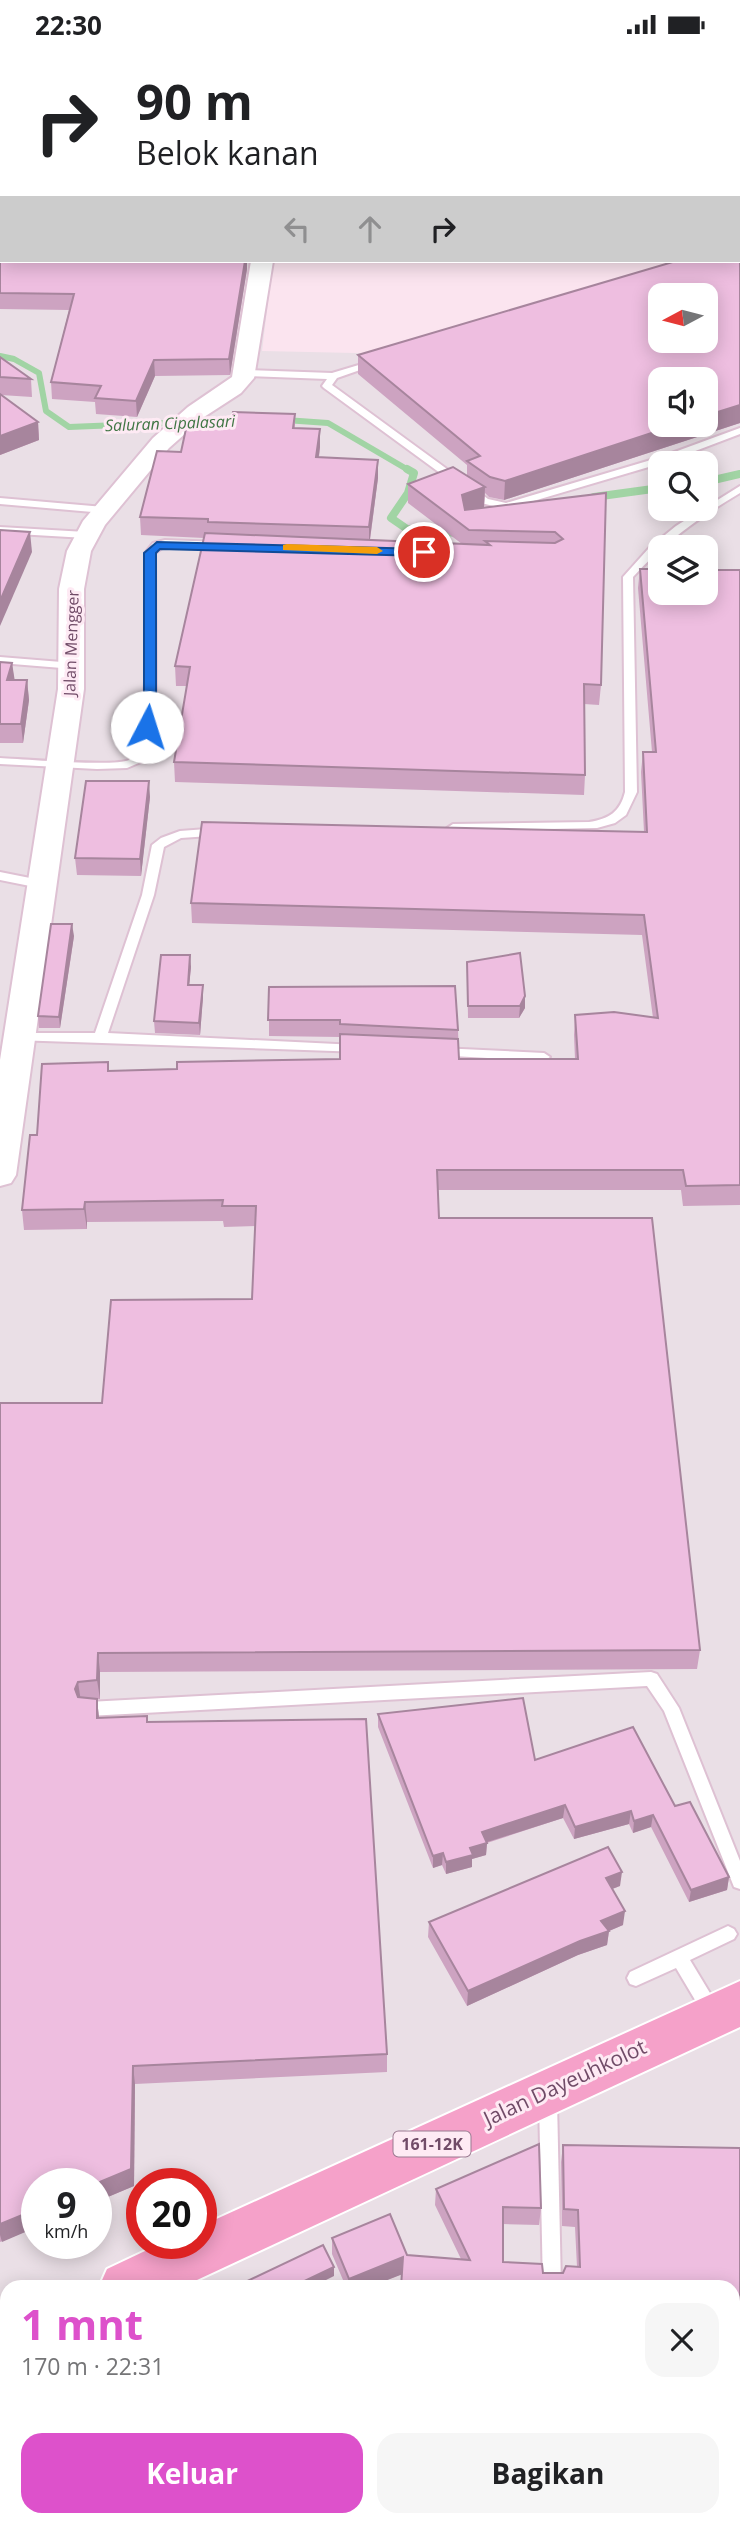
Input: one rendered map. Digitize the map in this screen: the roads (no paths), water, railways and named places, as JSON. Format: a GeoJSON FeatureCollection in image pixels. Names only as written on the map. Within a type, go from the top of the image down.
{"type":"FeatureCollection","features":[{"type":"Feature","properties":{"kind":"main road","name":"Jalan Dayeuhkolot"},"geometry":{"type":"LineString","coordinates":[[172,2277],[548,2091],[727,2009]]}},
{"type":"Feature","properties":{"kind":"street"},"geometry":{"type":"LineString","coordinates":[[244,373],[259,263]]}},
{"type":"Feature","properties":{"kind":"street","name":"Jalan Mengger"},"geometry":{"type":"LineString","coordinates":[[0,1175],[6,1070],[19,1037],[74,666],[73,576],[86,535],[104,510],[128,486],[160,444],[184,422],[235,387],[244,373]]}},
{"type":"Feature","properties":{"kind":"lane"},"geometry":{"type":"LineString","coordinates":[[244,373],[332,376],[385,360]]}},
{"type":"Feature","properties":{"kind":"lane"},"geometry":{"type":"LineString","coordinates":[[332,376],[327,386],[494,505],[506,506],[665,459],[740,431]]}},
{"type":"Feature","properties":{"kind":"lane"},"geometry":{"type":"LineString","coordinates":[[444,828],[589,826],[604,824],[620,816],[629,806],[631,779],[628,577],[647,554],[699,513],[740,489]]}},
{"type":"Feature","properties":{"kind":"lane"},"geometry":{"type":"LineString","coordinates":[[0,501],[104,510]]}},
{"type":"Feature","properties":{"kind":"lane"},"geometry":{"type":"LineString","coordinates":[[0,530],[86,535]]}},
{"type":"Feature","properties":{"kind":"lane"},"geometry":{"type":"LineString","coordinates":[[0,761],[127,765],[137,760],[144,746],[150,709],[150,553],[153,548],[165,543],[238,546]]}},
{"type":"Feature","properties":{"kind":"lane"},"geometry":{"type":"LineString","coordinates":[[0,660],[74,666]]}},
{"type":"Feature","properties":{"kind":"lane"},"geometry":{"type":"LineString","coordinates":[[100,1037],[148,895],[158,845],[185,833],[240,832]]}},
{"type":"Feature","properties":{"kind":"lane"},"geometry":{"type":"LineString","coordinates":[[0,876],[40,884]]}},
{"type":"Feature","properties":{"kind":"lane"},"geometry":{"type":"LineString","coordinates":[[19,1037],[100,1037],[378,1049]]}},
{"type":"Feature","properties":{"kind":"lane"},"geometry":{"type":"LineString","coordinates":[[419,1051],[544,1057]]}},
{"type":"Feature","properties":{"kind":"lane"},"geometry":{"type":"LineString","coordinates":[[88,1709],[651,1679],[671,1708],[740,1882]]}},
{"type":"Feature","properties":{"kind":"lane"},"geometry":{"type":"LineString","coordinates":[[636,1977],[728,1934]]}},
{"type":"Feature","properties":{"kind":"lane"},"geometry":{"type":"LineString","coordinates":[[680,1958],[727,2009]]}},
{"type":"Feature","properties":{"kind":"lane"},"geometry":{"type":"LineString","coordinates":[[548,2091],[547,2147],[552,2280]]}},
{"type":"Feature","properties":{"kind":"waterway","name":"Saluran Cipalasari"},"geometry":{"type":"LineString","coordinates":[[0,356],[14,359],[39,373],[46,411],[69,427],[242,420]]}},
{"type":"Feature","properties":{"kind":"waterway","name":"Saluran Cipalasari"},"geometry":{"type":"LineString","coordinates":[[285,420],[328,423],[410,471]]}},
{"type":"Feature","properties":{"kind":"waterway","name":"Saluran Cipalasari"},"geometry":{"type":"LineString","coordinates":[[407,469],[414,473],[408,493],[391,518],[407,529],[458,533]]}},
{"type":"Feature","properties":{"kind":"waterway","name":"Saluran Cipalasari"},"geometry":{"type":"LineString","coordinates":[[718,479],[740,474]]}},
{"type":"Feature","properties":{"kind":"waterway","name":"Saluran Cipalasari"},"geometry":{"type":"LineString","coordinates":[[594,497],[648,490]]}}]}
